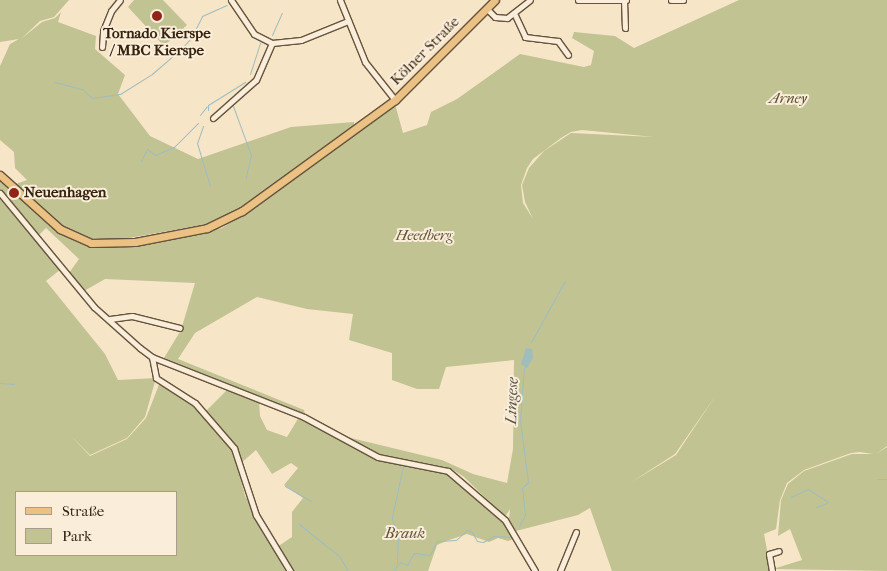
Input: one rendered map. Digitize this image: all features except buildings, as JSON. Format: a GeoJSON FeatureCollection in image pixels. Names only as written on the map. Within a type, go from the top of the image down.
{"type":"FeatureCollection","features":[{"type":"Feature","properties":{"kind":"main road","name":"Kölner Straße"},"geometry":{"type":"LineString","coordinates":[[0,175],[47,218],[76,238],[105,243],[150,240],[207,228],[232,218],[395,100],[495,0]]}},
{"type":"Feature","properties":{"kind":"street"},"geometry":{"type":"LineString","coordinates":[[102,47],[104,31],[111,11],[120,0]]}},
{"type":"Feature","properties":{"kind":"street"},"geometry":{"type":"LineString","coordinates":[[231,0],[254,34],[272,42],[301,40],[348,21]]}},
{"type":"Feature","properties":{"kind":"street"},"geometry":{"type":"LineString","coordinates":[[340,0],[368,69],[395,100]]}},
{"type":"Feature","properties":{"kind":"street"},"geometry":{"type":"LineString","coordinates":[[487,9],[500,19],[514,13],[530,0]]}},
{"type":"Feature","properties":{"kind":"street"},"geometry":{"type":"LineString","coordinates":[[578,0],[625,0],[625,28]]}},
{"type":"Feature","properties":{"kind":"street"},"geometry":{"type":"LineString","coordinates":[[671,0],[683,0]]}},
{"type":"Feature","properties":{"kind":"street"},"geometry":{"type":"LineString","coordinates":[[514,13],[525,37],[558,40],[568,55]]}},
{"type":"Feature","properties":{"kind":"street"},"geometry":{"type":"LineString","coordinates":[[213,118],[256,80],[272,42]]}},
{"type":"Feature","properties":{"kind":"street"},"geometry":{"type":"LineString","coordinates":[[0,193],[94,307],[152,356],[304,417],[378,457],[448,470],[505,520],[535,571]]}},
{"type":"Feature","properties":{"kind":"street"},"geometry":{"type":"LineString","coordinates":[[110,320],[132,316],[180,328]]}},
{"type":"Feature","properties":{"kind":"street"},"geometry":{"type":"LineString","coordinates":[[152,356],[156,378],[195,403],[234,448],[256,515],[290,571]]}},
{"type":"Feature","properties":{"kind":"street"},"geometry":{"type":"LineString","coordinates":[[560,571],[576,532]]}},
{"type":"Feature","properties":{"kind":"street"},"geometry":{"type":"LineString","coordinates":[[772,571],[769,554],[779,551]]}},
{"type":"Feature","properties":{"kind":"green space"},"geometry":{"type":"Polygon","coordinates":[[[0,0],[69,0],[54,17],[40,21],[21,39],[42,22],[55,18],[61,12],[58,22],[96,36],[95,49],[125,75],[118,94],[150,136],[198,159],[291,127],[354,122],[354,125],[237,211],[208,224],[118,240],[92,239],[75,234],[62,227],[13,185],[27,180],[15,168],[14,152],[0,140],[0,66],[10,44],[19,39],[0,42],[0,0]]]}},
{"type":"Feature","properties":{"kind":"green space","name":"Tornado Kierspe / MBC Kierspe"},"geometry":{"type":"Polygon","coordinates":[[[134,0],[163,0],[187,25],[164,46],[128,7],[134,0]]]}},
{"type":"Feature","properties":{"kind":"green space"},"geometry":{"type":"Polygon","coordinates":[[[739,0],[887,0],[887,446],[876,454],[887,447],[887,571],[773,569],[802,560],[790,529],[778,536],[781,500],[788,484],[804,471],[852,454],[873,454],[860,452],[851,453],[804,470],[787,483],[780,500],[776,529],[764,534],[771,571],[612,571],[590,508],[578,515],[516,531],[509,519],[510,509],[505,517],[464,477],[450,468],[379,454],[347,437],[442,460],[473,474],[507,483],[513,449],[514,360],[446,367],[439,389],[417,389],[392,380],[392,353],[349,340],[353,314],[307,309],[257,297],[195,333],[178,359],[304,410],[305,414],[164,358],[181,330],[195,283],[105,279],[84,291],[69,273],[79,259],[46,228],[38,236],[0,191],[0,179],[61,233],[89,246],[120,248],[222,228],[395,104],[403,133],[427,125],[431,112],[457,99],[520,54],[584,67],[591,65],[594,51],[572,38],[574,32],[615,36],[634,48],[739,0]],[[582,130],[571,132],[561,138],[533,159],[527,168],[521,185],[523,203],[533,219],[525,202],[522,185],[529,168],[544,151],[571,133],[654,137],[582,130]],[[716,395],[675,454],[630,483],[676,455],[716,395]]]}},
{"type":"Feature","properties":{"kind":"green space"},"geometry":{"type":"Polygon","coordinates":[[[0,199],[61,269],[46,281],[105,354],[118,380],[156,378],[145,417],[127,438],[90,455],[71,436],[90,456],[127,439],[146,418],[160,382],[192,402],[233,448],[245,496],[289,571],[0,571],[0,199]]]}},
{"type":"Feature","properties":{"kind":"green space","name":"Brauk"},"geometry":{"type":"Polygon","coordinates":[[[229,388],[259,401],[260,416],[267,430],[287,437],[299,417],[377,458],[447,471],[504,522],[516,538],[508,541],[498,538],[489,542],[467,534],[449,540],[437,545],[428,571],[291,571],[277,547],[292,537],[292,512],[303,498],[284,485],[298,468],[291,463],[272,474],[256,450],[240,464],[235,447],[205,412],[229,388]]]}},
{"type":"Feature","properties":{"kind":"water"},"geometry":{"type":"Polygon","coordinates":[[[526,348],[532,349],[533,358],[527,368],[521,364],[526,348]]]}},
{"type":"Feature","properties":{"kind":"waterway"},"geometry":{"type":"LineString","coordinates":[[55,82],[82,89],[92,98],[120,94],[152,74],[181,49],[191,38],[202,16],[227,5]]}},
{"type":"Feature","properties":{"kind":"waterway"},"geometry":{"type":"LineString","coordinates":[[272,35],[282,13]]}},
{"type":"Feature","properties":{"kind":"waterway"},"geometry":{"type":"LineString","coordinates":[[250,74],[260,43]]}},
{"type":"Feature","properties":{"kind":"waterway"},"geometry":{"type":"LineString","coordinates":[[208,110],[208,105],[245,82]]}},
{"type":"Feature","properties":{"kind":"waterway"},"geometry":{"type":"LineString","coordinates":[[200,115],[207,106]]}},
{"type":"Feature","properties":{"kind":"waterway"},"geometry":{"type":"LineString","coordinates":[[233,106],[251,155],[246,177]]}},
{"type":"Feature","properties":{"kind":"waterway"},"geometry":{"type":"LineString","coordinates":[[141,161],[147,149],[155,155],[174,147],[198,123]]}},
{"type":"Feature","properties":{"kind":"waterway"},"geometry":{"type":"LineString","coordinates":[[203,126],[197,143],[210,186]]}},
{"type":"Feature","properties":{"kind":"waterway","name":"Lingese"},"geometry":{"type":"LineString","coordinates":[[531,342],[565,281]]}},
{"type":"Feature","properties":{"kind":"waterway","name":"Lingese"},"geometry":{"type":"LineString","coordinates":[[519,526],[525,515],[522,488],[528,482],[520,420],[524,367]]}},
{"type":"Feature","properties":{"kind":"waterway"},"geometry":{"type":"LineString","coordinates":[[0,383],[14,384]]}},
{"type":"Feature","properties":{"kind":"waterway"},"geometry":{"type":"LineString","coordinates":[[397,563],[398,540],[392,517],[403,466]]}},
{"type":"Feature","properties":{"kind":"waterway"},"geometry":{"type":"LineString","coordinates":[[877,479],[887,479]]}},
{"type":"Feature","properties":{"kind":"waterway"},"geometry":{"type":"LineString","coordinates":[[285,486],[311,501]]}},
{"type":"Feature","properties":{"kind":"waterway"},"geometry":{"type":"LineString","coordinates":[[791,497],[808,489],[828,502]]}},
{"type":"Feature","properties":{"kind":"waterway"},"geometry":{"type":"LineString","coordinates":[[816,507],[827,503]]}},
{"type":"Feature","properties":{"kind":"waterway"},"geometry":{"type":"LineString","coordinates":[[299,524],[339,556],[348,571]]}},
{"type":"Feature","properties":{"kind":"waterway","name":"Lingese"},"geometry":{"type":"LineString","coordinates":[[393,571],[400,562],[407,565],[414,553],[430,555],[437,541],[456,540],[467,530],[472,532],[477,541],[483,542],[494,536],[514,537]]}},
{"type":"Feature","properties":{"kind":"place","name":"Tornado Kierspe / MBC Kierspe"},"geometry":{"type":"Point","coordinates":[157,16]}},
{"type":"Feature","properties":{"kind":"place","name":"Neuenhagen"},"geometry":{"type":"Point","coordinates":[14,193]}},
{"type":"Feature","properties":{"kind":"park label","name":"Arney"},"geometry":{"type":"Point","coordinates":[788,99]}},
{"type":"Feature","properties":{"kind":"park label","name":"Heedberg"},"geometry":{"type":"Point","coordinates":[424,236]}}]}
